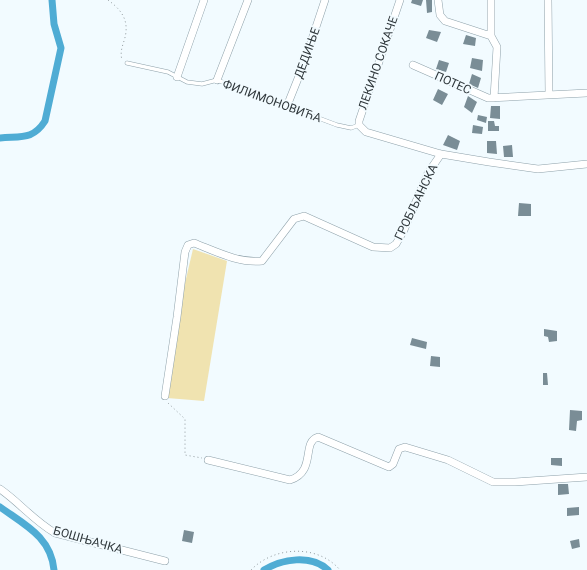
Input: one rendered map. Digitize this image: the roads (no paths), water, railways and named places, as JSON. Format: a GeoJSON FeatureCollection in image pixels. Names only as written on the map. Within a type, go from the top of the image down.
{"type":"FeatureCollection","features":[{"type":"Feature","properties":{"kind":"street"},"geometry":{"type":"LineString","coordinates":[[177,76],[204,0]]}},
{"type":"Feature","properties":{"kind":"street","name":"ДЕДИЊЕ"},"geometry":{"type":"LineString","coordinates":[[287,106],[325,0]]}},
{"type":"Feature","properties":{"kind":"street","name":"ЛЕКИНО СОКАЧЕ"},"geometry":{"type":"LineString","coordinates":[[359,125],[359,121],[400,0]]}},
{"type":"Feature","properties":{"kind":"street"},"geometry":{"type":"LineString","coordinates":[[438,0],[440,15],[445,20],[491,36]]}},
{"type":"Feature","properties":{"kind":"street"},"geometry":{"type":"LineString","coordinates":[[491,0],[491,36],[497,47],[494,98]]}},
{"type":"Feature","properties":{"kind":"street"},"geometry":{"type":"LineString","coordinates":[[548,0],[549,95]]}},
{"type":"Feature","properties":{"kind":"street"},"geometry":{"type":"LineString","coordinates":[[217,80],[245,1]]}},
{"type":"Feature","properties":{"kind":"street","name":"ПОТЕС"},"geometry":{"type":"LineString","coordinates":[[413,65],[482,96],[494,98],[587,93]]}},
{"type":"Feature","properties":{"kind":"street"},"geometry":{"type":"LineString","coordinates":[[359,125],[366,132],[441,154]]}},
{"type":"Feature","properties":{"kind":"street","name":"ГРОБЉАНСКА"},"geometry":{"type":"LineString","coordinates":[[165,396],[177,317],[184,252],[188,245],[194,243],[232,258],[248,262],[262,261],[294,219],[304,216],[373,246],[390,248],[396,244],[404,230],[428,173],[441,154],[538,169],[587,164]]}},
{"type":"Feature","properties":{"kind":"street"},"geometry":{"type":"LineString","coordinates":[[208,460],[290,480],[299,477],[304,471],[310,443],[318,436],[389,467],[393,464],[399,449],[405,447],[448,460],[493,482],[587,477]]}},
{"type":"Feature","properties":{"kind":"street","name":"БОШЊАЧКА"},"geometry":{"type":"LineString","coordinates":[[0,489],[20,504],[42,525],[55,533],[165,561]]}},
{"type":"Feature","properties":{"kind":"lane","name":"ФИЛИМОНОВИЋА"},"geometry":{"type":"LineString","coordinates":[[127,64],[155,69],[177,76],[181,81],[197,84],[217,80],[337,125],[351,128],[359,125]]}},
{"type":"Feature","properties":{"kind":"waterway"},"geometry":{"type":"LineString","coordinates":[[0,138],[26,136],[36,131],[45,121],[61,48],[54,24],[52,0]]}},
{"type":"Feature","properties":{"kind":"waterway"},"geometry":{"type":"LineString","coordinates":[[0,507],[27,526],[42,540],[48,549],[54,570]]}},
{"type":"Feature","properties":{"kind":"waterway"},"geometry":{"type":"LineString","coordinates":[[264,570],[279,563],[296,560],[313,562],[328,570]]}}]}
